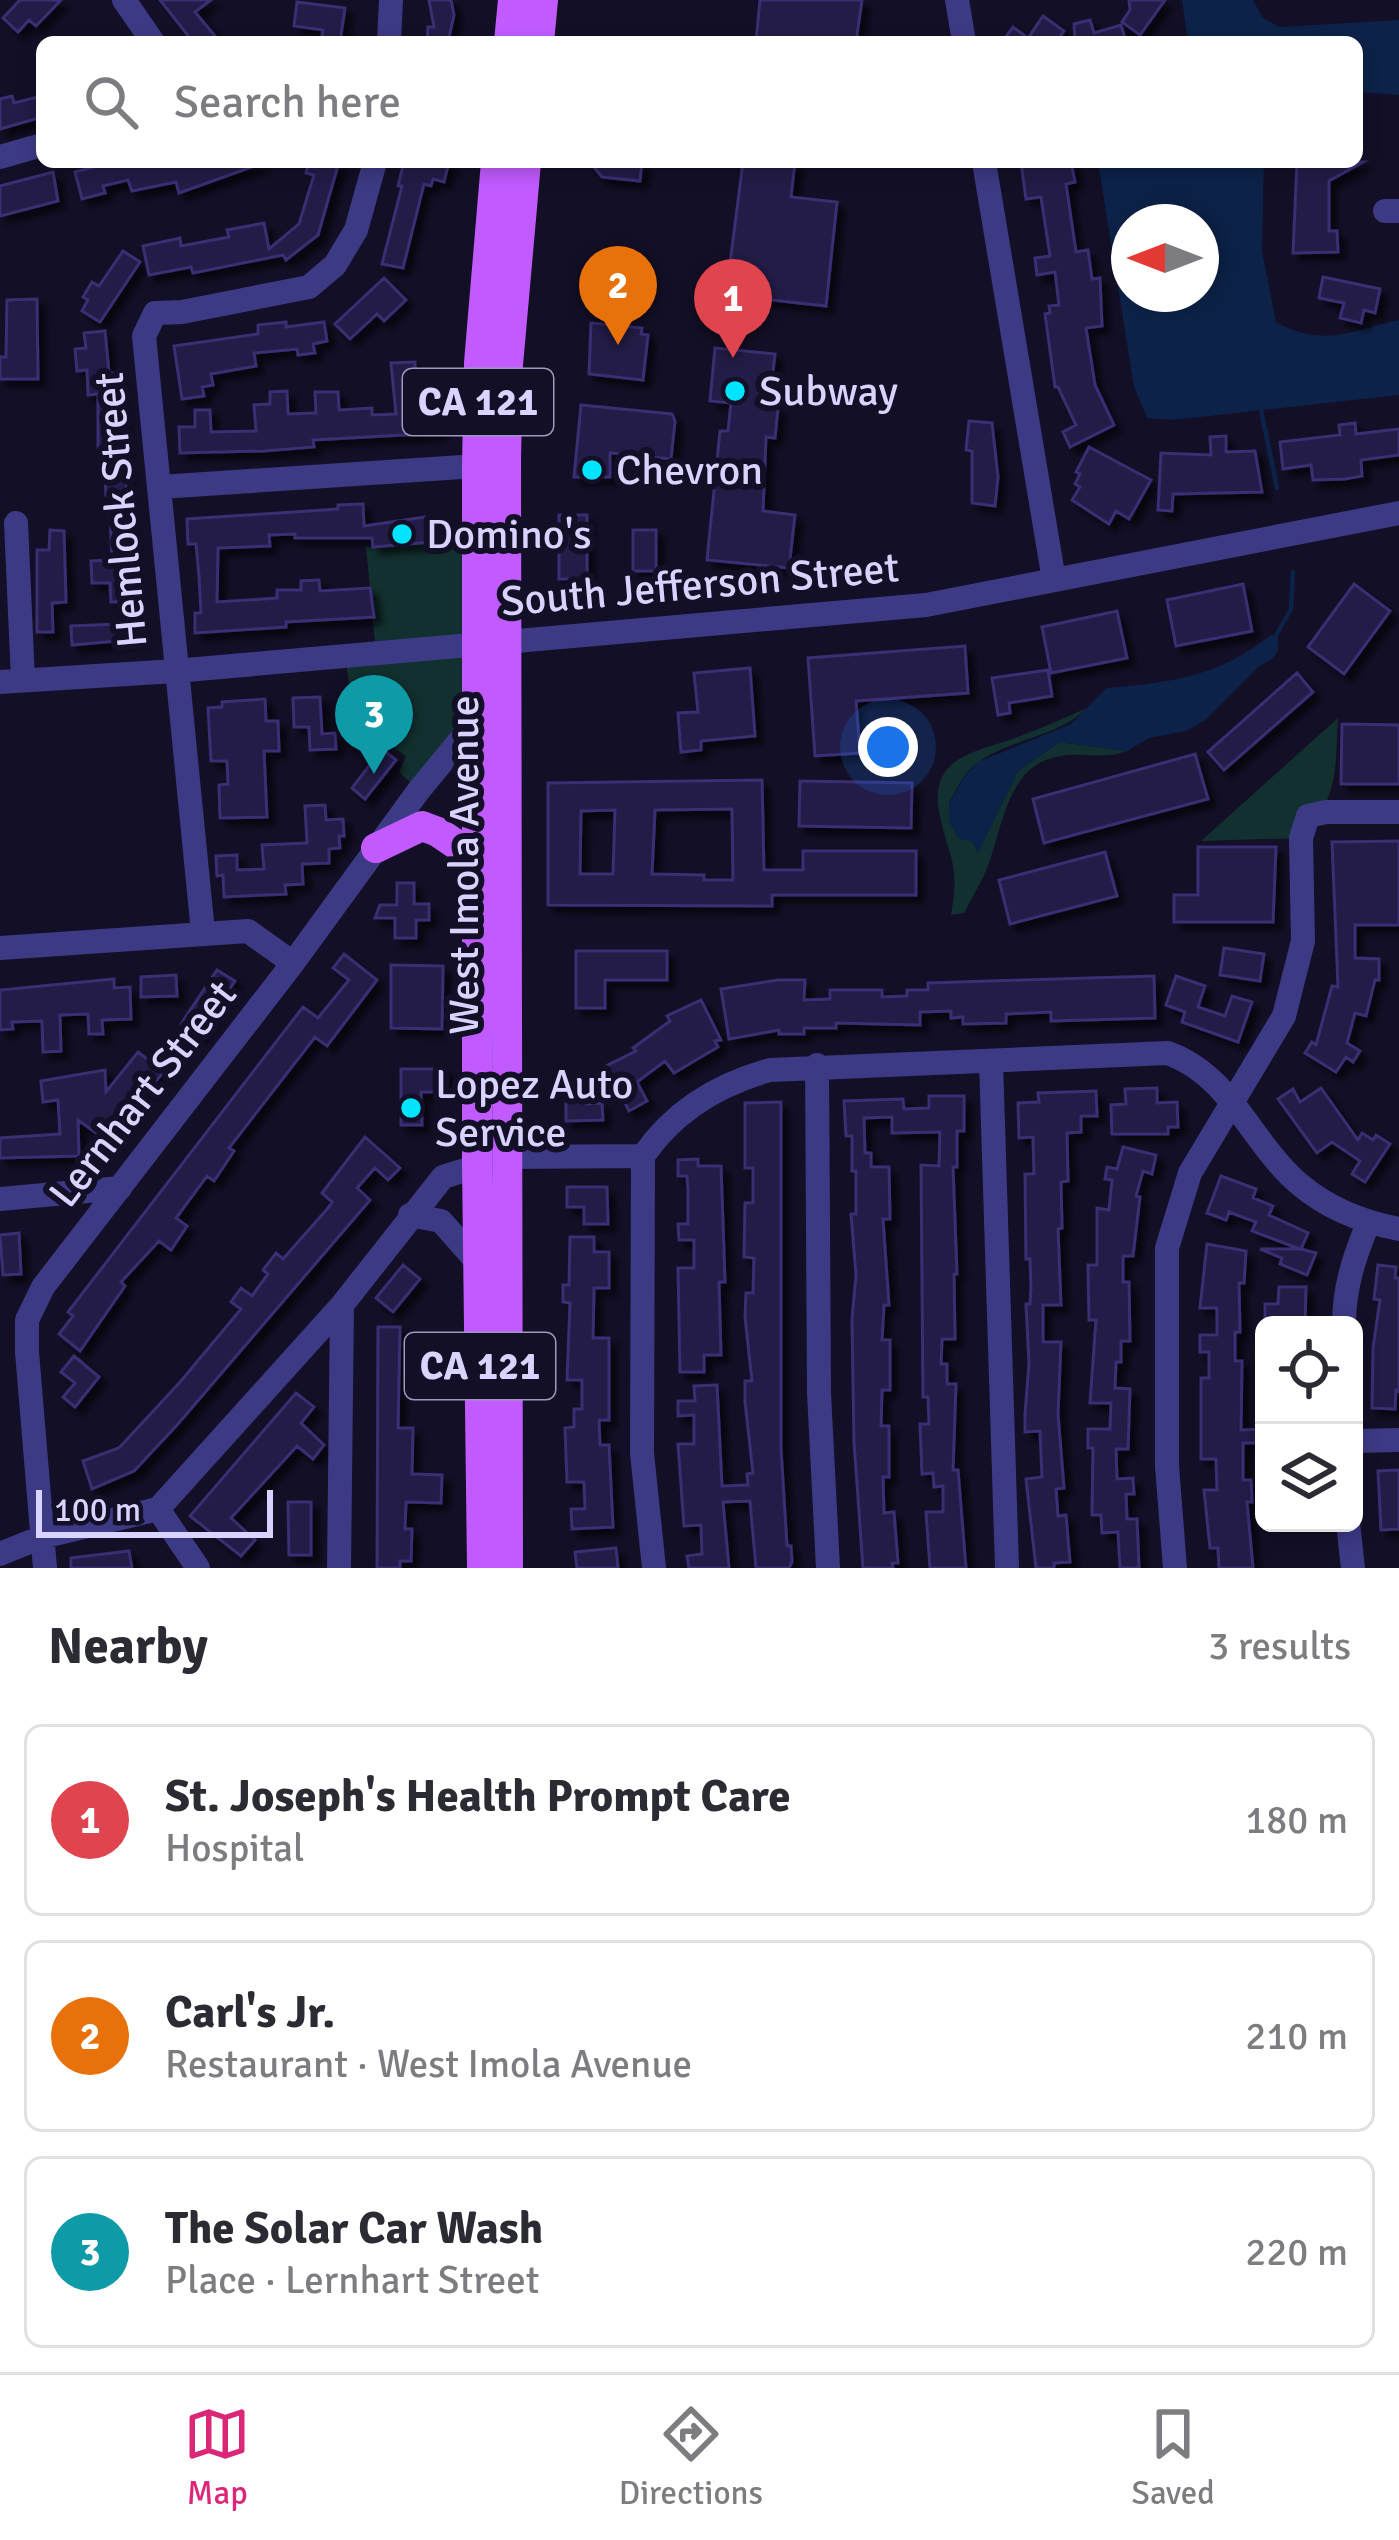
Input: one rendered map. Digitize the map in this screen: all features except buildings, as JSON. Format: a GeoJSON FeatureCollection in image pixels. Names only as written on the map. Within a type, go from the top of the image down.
{"type":"FeatureCollection","features":[{"type":"Feature","properties":{"kind":"main road"},"geometry":{"type":"LineString","coordinates":[[510,36],[513,0]]}},
{"type":"Feature","properties":{"kind":"main road"},"geometry":{"type":"LineString","coordinates":[[539,36],[543,0]]}},
{"type":"Feature","properties":{"kind":"main road","name":"West Imola Avenue"},"geometry":{"type":"LineString","coordinates":[[495,168],[482,325],[477,466],[492,642],[476,721],[476,858],[508,1568]]}},
{"type":"Feature","properties":{"kind":"main road","name":"West Imola Avenue"},"geometry":{"type":"LineString","coordinates":[[482,1568],[479,1264],[492,1161],[492,642],[508,364],[525,168]]}},
{"type":"Feature","properties":{"kind":"main road"},"geometry":{"type":"LineString","coordinates":[[376,848],[422,826],[476,858]]}},
{"type":"Feature","properties":{"kind":"street"},"geometry":{"type":"LineString","coordinates":[[124,0],[149,36]]}},
{"type":"Feature","properties":{"kind":"street"},"geometry":{"type":"LineString","coordinates":[[389,36],[391,0]]}},
{"type":"Feature","properties":{"kind":"street"},"geometry":{"type":"LineString","coordinates":[[957,0],[963,36]]}},
{"type":"Feature","properties":{"kind":"street"},"geometry":{"type":"LineString","coordinates":[[0,157],[36,147]]}},
{"type":"Feature","properties":{"kind":"street","name":"Hemlock Street"},"geometry":{"type":"LineString","coordinates":[[202,932],[144,336],[155,313],[309,287],[335,265],[356,230],[373,168]]}},
{"type":"Feature","properties":{"kind":"street"},"geometry":{"type":"LineString","coordinates":[[985,168],[1054,580]]}},
{"type":"Feature","properties":{"kind":"street"},"geometry":{"type":"LineString","coordinates":[[160,487],[477,466]]}},
{"type":"Feature","properties":{"kind":"street","name":"South Jefferson Street"},"geometry":{"type":"LineString","coordinates":[[12,681],[926,605],[1399,513]]}},
{"type":"Feature","properties":{"kind":"street"},"geometry":{"type":"LineString","coordinates":[[12,681],[16,523]]}},
{"type":"Feature","properties":{"kind":"street","name":"Lernhart Street"},"geometry":{"type":"LineString","coordinates":[[45,1568],[28,1320],[43,1287],[476,721]]}},
{"type":"Feature","properties":{"kind":"street"},"geometry":{"type":"LineString","coordinates":[[1174,1568],[1167,1466],[1167,1248],[1190,1173],[1284,1016],[1303,941],[1301,838],[1308,816],[1399,812]]}},
{"type":"Feature","properties":{"kind":"street"},"geometry":{"type":"LineString","coordinates":[[0,948],[248,931],[293,963]]}},
{"type":"Feature","properties":{"kind":"street"},"geometry":{"type":"LineString","coordinates":[[654,1568],[642,1453],[643,1156],[656,1137],[708,1093],[740,1078],[817,1066],[1168,1053],[1202,1070],[1297,1182],[1368,1223],[1399,1229]]}},
{"type":"Feature","properties":{"kind":"street"},"geometry":{"type":"LineString","coordinates":[[991,1061],[1006,1568]]}},
{"type":"Feature","properties":{"kind":"street"},"geometry":{"type":"LineString","coordinates":[[817,1066],[819,1393],[828,1568]]}},
{"type":"Feature","properties":{"kind":"street"},"geometry":{"type":"LineString","coordinates":[[0,1554],[42,1537],[158,1509],[342,1305],[443,1177],[492,1161],[643,1156]]}},
{"type":"Feature","properties":{"kind":"street"},"geometry":{"type":"LineString","coordinates":[[0,1198],[120,1188]]}},
{"type":"Feature","properties":{"kind":"street"},"geometry":{"type":"LineString","coordinates":[[410,1215],[441,1221],[479,1264]]}},
{"type":"Feature","properties":{"kind":"street"},"geometry":{"type":"LineString","coordinates":[[1344,1316],[1352,1261],[1368,1223]]}},
{"type":"Feature","properties":{"kind":"street"},"geometry":{"type":"LineString","coordinates":[[339,1568],[342,1305]]}},
{"type":"Feature","properties":{"kind":"street"},"geometry":{"type":"LineString","coordinates":[[1363,1441],[1399,1440]]}},
{"type":"Feature","properties":{"kind":"street"},"geometry":{"type":"LineString","coordinates":[[158,1509],[198,1568]]}},
{"type":"Feature","properties":{"kind":"street"},"geometry":{"type":"LineString","coordinates":[[1349,1532],[1353,1568]]}},
{"type":"Feature","properties":{"kind":"green space"},"geometry":{"type":"Polygon","coordinates":[[[434,542],[477,545],[476,721],[419,790],[399,772],[406,756],[355,723],[345,657],[376,653],[366,547],[434,542]]]}},
{"type":"Feature","properties":{"kind":"green space"},"geometry":{"type":"Polygon","coordinates":[[[1087,708],[1062,726],[989,755],[964,777],[949,803],[978,852],[1018,771],[1060,742],[1127,751],[1058,757],[1033,767],[1014,790],[987,869],[964,913],[951,915],[954,873],[938,796],[948,769],[972,753],[1087,708]]]}},
{"type":"Feature","properties":{"kind":"green space"},"geometry":{"type":"Polygon","coordinates":[[[1338,718],[1329,796],[1301,838],[1201,841],[1338,718]]]}},
{"type":"Feature","properties":{"kind":"water"},"geometry":{"type":"Polygon","coordinates":[[[1182,0],[1253,0],[1263,18],[1280,27],[1399,20],[1399,95],[1363,92],[1363,36],[1187,36],[1182,0]]]}},
{"type":"Feature","properties":{"kind":"water"},"geometry":{"type":"Polygon","coordinates":[[[1099,168],[1264,168],[1262,251],[1276,322],[1323,336],[1399,320],[1399,395],[1173,420],[1147,418],[1134,387],[1122,312],[1219,312],[1219,204],[1111,204],[1111,243],[1099,168]]]}},
{"type":"Feature","properties":{"kind":"water"},"geometry":{"type":"Polygon","coordinates":[[[1271,635],[1278,638],[1272,659],[1204,721],[1186,731],[1149,738],[1127,751],[1060,742],[1018,771],[978,853],[972,842],[958,838],[949,822],[949,804],[978,762],[1071,724],[1107,688],[1213,669],[1271,635]]]}},
{"type":"Feature","properties":{"kind":"waterway"},"geometry":{"type":"LineString","coordinates":[[1261,410],[1277,488]]}},
{"type":"Feature","properties":{"kind":"waterway"},"geometry":{"type":"LineString","coordinates":[[1275,637],[1291,609],[1293,572]]}},
{"type":"Feature","properties":{"kind":"place","name":"Carl's Jr."},"geometry":{"type":"Point","coordinates":[618,345]}},
{"type":"Feature","properties":{"kind":"place","name":"St. Joseph's Health Prompt Care"},"geometry":{"type":"Point","coordinates":[733,358]}},
{"type":"Feature","properties":{"kind":"place","name":"Subway"},"geometry":{"type":"Point","coordinates":[735,391]}},
{"type":"Feature","properties":{"kind":"place","name":"Chevron"},"geometry":{"type":"Point","coordinates":[592,470]}},
{"type":"Feature","properties":{"kind":"place","name":"Domino's"},"geometry":{"type":"Point","coordinates":[402,534]}},
{"type":"Feature","properties":{"kind":"place","name":"The Solar Car Wash"},"geometry":{"type":"Point","coordinates":[374,774]}},
{"type":"Feature","properties":{"kind":"place","name":"Lopez Auto Service"},"geometry":{"type":"Point","coordinates":[411,1108]}}]}
